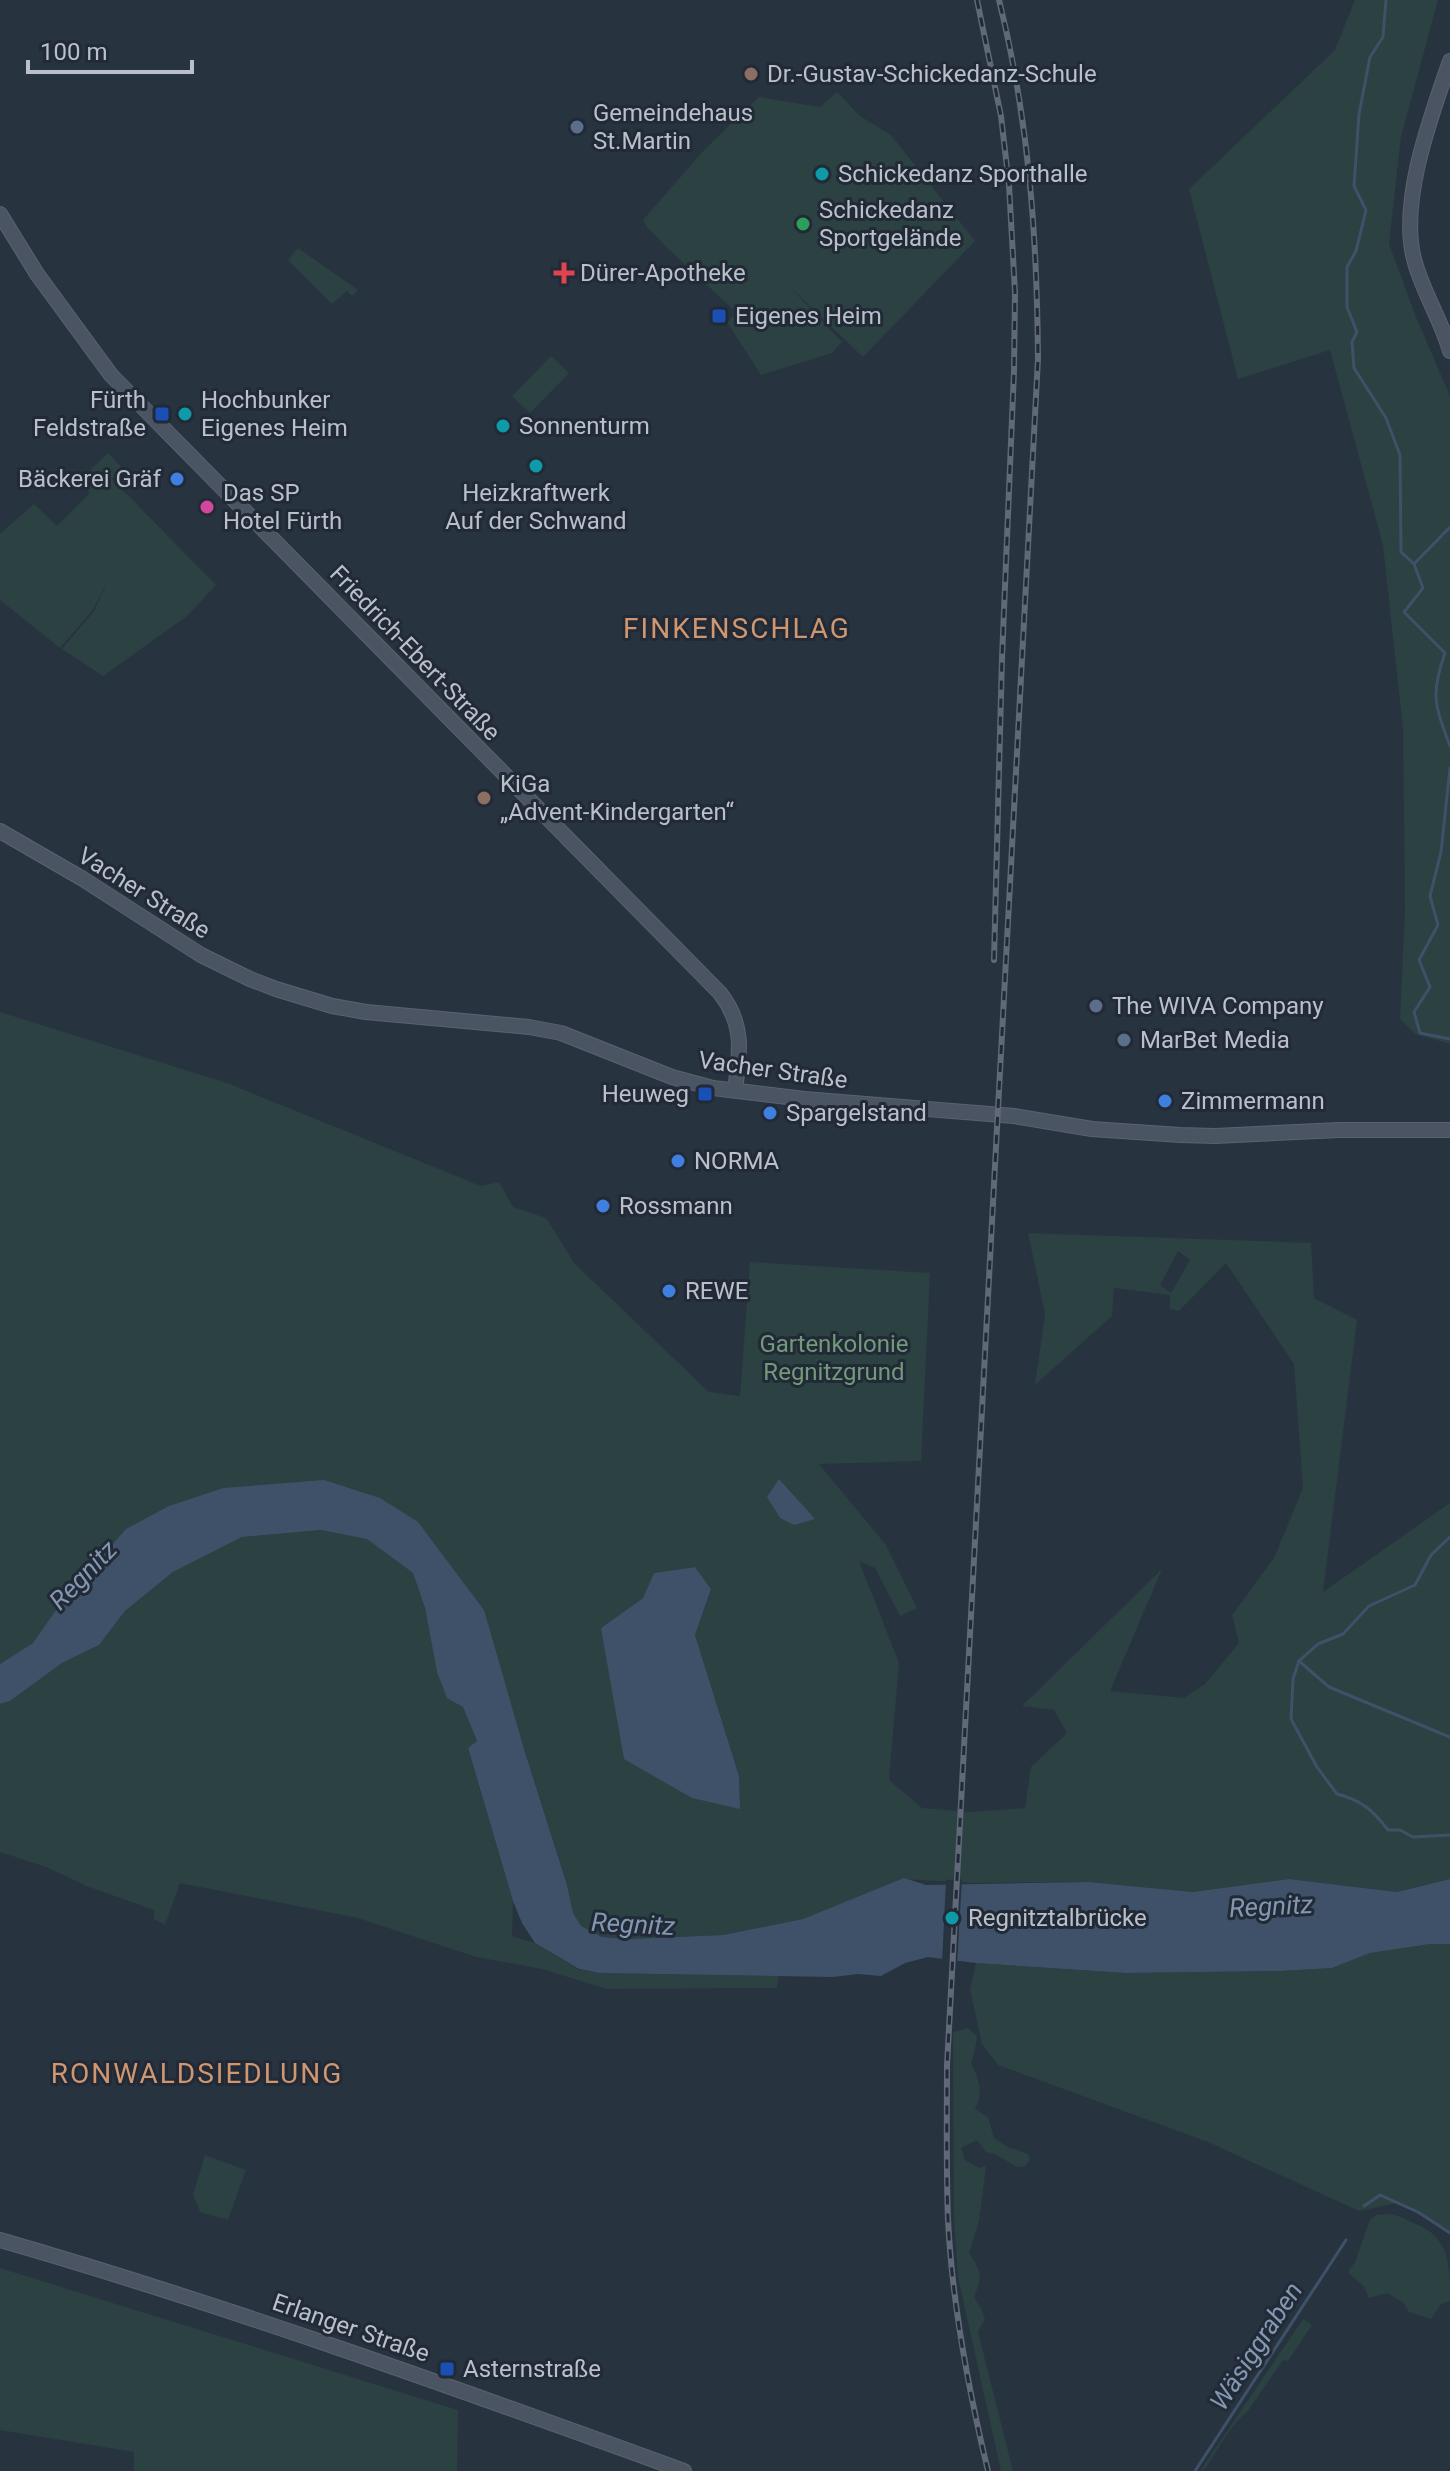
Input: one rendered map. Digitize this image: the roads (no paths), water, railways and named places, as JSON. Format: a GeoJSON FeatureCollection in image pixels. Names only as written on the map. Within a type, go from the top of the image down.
{"type":"FeatureCollection","features":[{"type":"Feature","properties":{"kind":"street"},"geometry":{"type":"LineString","coordinates":[[1450,61],[1420,155],[1411,229],[1417,271],[1444,328],[1450,351]]}},
{"type":"Feature","properties":{"kind":"street","name":"Friedrich-Ebert-Straße"},"geometry":{"type":"LineString","coordinates":[[0,214],[37,274],[111,375],[720,993],[733,1013],[740,1034],[735,1090]]}},
{"type":"Feature","properties":{"kind":"street","name":"Vacher Straße"},"geometry":{"type":"LineString","coordinates":[[0,831],[83,879],[201,955],[276,989],[332,1006],[366,1012],[552,1031],[601,1047],[672,1077],[713,1088],[1004,1115],[1092,1129],[1180,1135],[1450,1130]]}},
{"type":"Feature","properties":{"kind":"street","name":"Erlanger Straße"},"geometry":{"type":"LineString","coordinates":[[0,2240],[124,2276],[318,2339],[684,2471]]}},
{"type":"Feature","properties":{"kind":"water"},"geometry":{"type":"Polygon","coordinates":[[[779,1479],[815,1519],[794,1525],[780,1518],[767,1497],[779,1479]]]}},
{"type":"Feature","properties":{"kind":"water","name":"Regnitz"},"geometry":{"type":"Polygon","coordinates":[[[324,1480],[380,1498],[418,1522],[484,1610],[573,1913],[581,1926],[602,1937],[628,1939],[723,1935],[803,1919],[904,1878],[926,1885],[1089,1882],[1193,1892],[1289,1879],[1397,1892],[1450,1879],[1450,1944],[1370,1953],[1332,1968],[1281,1971],[1126,1973],[928,1957],[905,1963],[881,1976],[599,1973],[579,1969],[535,1943],[522,1923],[468,1748],[477,1741],[463,1707],[447,1698],[437,1672],[425,1608],[413,1573],[367,1539],[321,1530],[242,1537],[173,1572],[125,1611],[99,1645],[62,1663],[10,1701],[0,1704],[0,1664],[33,1643],[61,1603],[126,1529],[169,1506],[223,1488],[324,1480]]]}},
{"type":"Feature","properties":{"kind":"water"},"geometry":{"type":"Polygon","coordinates":[[[695,1567],[711,1589],[695,1635],[739,1776],[740,1809],[692,1798],[624,1759],[601,1628],[643,1598],[654,1573],[695,1567]]]}},
{"type":"Feature","properties":{"kind":"waterway"},"geometry":{"type":"LineString","coordinates":[[1386,0],[1383,37],[1370,57],[1359,114],[1354,186],[1366,210],[1356,251],[1347,267],[1347,307],[1357,332],[1352,342],[1354,368],[1386,418],[1400,455],[1401,552],[1414,564],[1423,588],[1404,612],[1445,653],[1437,680],[1436,700],[1450,746]]}},
{"type":"Feature","properties":{"kind":"waterway"},"geometry":{"type":"LineString","coordinates":[[1414,564],[1450,527]]}},
{"type":"Feature","properties":{"kind":"waterway"},"geometry":{"type":"LineString","coordinates":[[1450,768],[1441,852],[1430,896],[1438,925],[1419,960],[1430,987],[1414,1012],[1420,1033],[1450,1039]]}},
{"type":"Feature","properties":{"kind":"waterway"},"geometry":{"type":"LineString","coordinates":[[1450,1537],[1431,1555],[1415,1585],[1369,1606],[1343,1634],[1318,1644],[1299,1661],[1293,1679],[1291,1719],[1317,1767],[1337,1794],[1366,1807],[1388,1830],[1400,1830],[1413,1837],[1450,1835]]}},
{"type":"Feature","properties":{"kind":"waterway"},"geometry":{"type":"LineString","coordinates":[[1299,1661],[1329,1687],[1450,1737]]}},
{"type":"Feature","properties":{"kind":"waterway","name":"Wäsiggraben"},"geometry":{"type":"LineString","coordinates":[[1364,2206],[1380,2195],[1418,2212],[1450,2233]]}},
{"type":"Feature","properties":{"kind":"waterway","name":"Wäsiggraben"},"geometry":{"type":"LineString","coordinates":[[1195,2471],[1346,2240]]}},
{"type":"Feature","properties":{"kind":"railway"},"geometry":{"type":"LineString","coordinates":[[977,0],[1001,116],[1009,185],[1015,292],[994,960]]}},
{"type":"Feature","properties":{"kind":"railway"},"geometry":{"type":"LineString","coordinates":[[988,2471],[968,2377],[953,2283],[947,2200],[947,2066],[1038,359],[1036,267],[1029,178],[1018,89],[999,0]]}},
{"type":"Feature","properties":{"kind":"place","name":"Dr.-Gustav-Schickedanz-Schule"},"geometry":{"type":"Point","coordinates":[751,74]}},
{"type":"Feature","properties":{"kind":"place","name":"Gemeindehaus St.Martin"},"geometry":{"type":"Point","coordinates":[577,127]}},
{"type":"Feature","properties":{"kind":"place","name":"Schickedanz Sporthalle"},"geometry":{"type":"Point","coordinates":[822,174]}},
{"type":"Feature","properties":{"kind":"place","name":"Schickedanz Sportgelände"},"geometry":{"type":"Point","coordinates":[803,224]}},
{"type":"Feature","properties":{"kind":"place","name":"Dürer-Apotheke"},"geometry":{"type":"Point","coordinates":[564,273]}},
{"type":"Feature","properties":{"kind":"place","name":"Eigenes Heim"},"geometry":{"type":"Point","coordinates":[719,316]}},
{"type":"Feature","properties":{"kind":"place","name":"Fürth Feldstraße"},"geometry":{"type":"Point","coordinates":[162,414]}},
{"type":"Feature","properties":{"kind":"place","name":"Hochbunker Eigenes Heim"},"geometry":{"type":"Point","coordinates":[185,414]}},
{"type":"Feature","properties":{"kind":"place","name":"Sonnenturm"},"geometry":{"type":"Point","coordinates":[503,426]}},
{"type":"Feature","properties":{"kind":"place","name":"Heizkraftwerk Auf der Schwand"},"geometry":{"type":"Point","coordinates":[536,466]}},
{"type":"Feature","properties":{"kind":"place","name":"Bäckerei Gräf"},"geometry":{"type":"Point","coordinates":[177,479]}},
{"type":"Feature","properties":{"kind":"place","name":"Das SP Hotel Fürth"},"geometry":{"type":"Point","coordinates":[207,507]}},
{"type":"Feature","properties":{"kind":"place","name":"KiGa „Advent-Kindergarten“"},"geometry":{"type":"Point","coordinates":[484,798]}},
{"type":"Feature","properties":{"kind":"place","name":"The WIVA Company"},"geometry":{"type":"Point","coordinates":[1096,1006]}},
{"type":"Feature","properties":{"kind":"place","name":"MarBet Media"},"geometry":{"type":"Point","coordinates":[1124,1040]}},
{"type":"Feature","properties":{"kind":"place","name":"Heuweg"},"geometry":{"type":"Point","coordinates":[705,1094]}},
{"type":"Feature","properties":{"kind":"place","name":"Zimmermann"},"geometry":{"type":"Point","coordinates":[1165,1101]}},
{"type":"Feature","properties":{"kind":"place","name":"Spargelstand"},"geometry":{"type":"Point","coordinates":[770,1113]}},
{"type":"Feature","properties":{"kind":"place","name":"NORMA"},"geometry":{"type":"Point","coordinates":[678,1161]}},
{"type":"Feature","properties":{"kind":"place","name":"Rossmann"},"geometry":{"type":"Point","coordinates":[603,1206]}},
{"type":"Feature","properties":{"kind":"place","name":"REWE"},"geometry":{"type":"Point","coordinates":[669,1291]}},
{"type":"Feature","properties":{"kind":"place","name":"Regnitztalbrücke"},"geometry":{"type":"Point","coordinates":[952,1918]}},
{"type":"Feature","properties":{"kind":"place","name":"Asternstraße"},"geometry":{"type":"Point","coordinates":[447,2369]}},
{"type":"Feature","properties":{"kind":"district","name":"FINKENSCHLAG"},"geometry":{"type":"Point","coordinates":[737,628]}},
{"type":"Feature","properties":{"kind":"district","name":"RONWALDSIEDLUNG"},"geometry":{"type":"Point","coordinates":[197,2073]}},
{"type":"Feature","properties":{"kind":"park label","name":"Gartenkolonie Regnitzgrund"},"geometry":{"type":"Point","coordinates":[834,1358]}}]}
